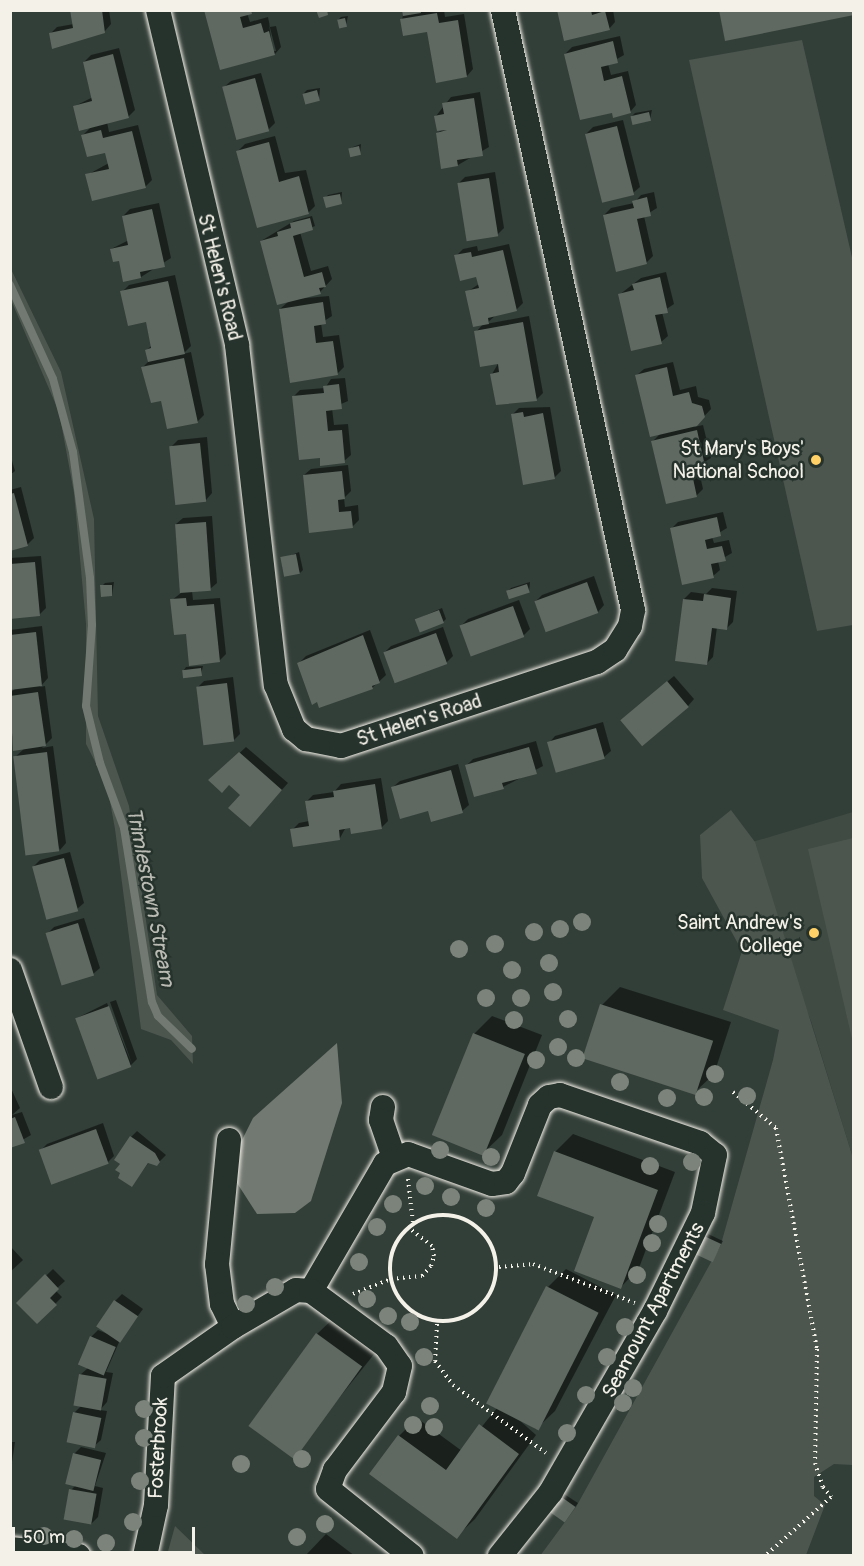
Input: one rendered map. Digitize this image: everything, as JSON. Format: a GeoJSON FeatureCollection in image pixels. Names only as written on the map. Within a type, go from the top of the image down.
{"type":"FeatureCollection","features":[{"type":"Feature","properties":{"kind":"street","name":"St Helen's Road"},"geometry":{"type":"LineString","coordinates":[[158,10],[237,345],[276,685],[294,729],[306,739],[341,746],[597,662],[615,650],[630,626],[633,610],[503,10]]}},
{"type":"Feature","properties":{"kind":"street"},"geometry":{"type":"LineString","coordinates":[[10,970],[51,1087]]}},
{"type":"Feature","properties":{"kind":"street","name":"Seamount Apartments"},"geometry":{"type":"LineString","coordinates":[[401,1156],[492,1184],[506,1182],[513,1173],[540,1105],[549,1097],[560,1095],[708,1148],[716,1163],[704,1213],[655,1311],[567,1468],[537,1512],[501,1556]]}},
{"type":"Feature","properties":{"kind":"street"},"geometry":{"type":"LineString","coordinates":[[311,1291],[385,1164],[401,1156],[381,1120],[382,1107]]}},
{"type":"Feature","properties":{"kind":"street"},"geometry":{"type":"LineString","coordinates":[[229,1140],[217,1264],[222,1304],[232,1327],[296,1290],[311,1291],[386,1346],[400,1366],[393,1392],[335,1470],[328,1489],[411,1556]]}},
{"type":"Feature","properties":{"kind":"street","name":"Fosterbrook"},"geometry":{"type":"LineString","coordinates":[[145,1556],[156,1505],[163,1376],[232,1327]]}},
{"type":"Feature","properties":{"kind":"street"},"geometry":{"type":"LineString","coordinates":[[10,1549],[79,1556]]}},
{"type":"Feature","properties":{"kind":"path"},"geometry":{"type":"LineString","coordinates":[[733,1092],[776,1128],[817,1349],[815,1463],[823,1487],[831,1497],[765,1556]]}},
{"type":"Feature","properties":{"kind":"path"},"geometry":{"type":"LineString","coordinates":[[401,1156],[413,1223]]}},
{"type":"Feature","properties":{"kind":"path"},"geometry":{"type":"LineString","coordinates":[[443,1215],[474,1225],[496,1250],[499,1267],[488,1296],[478,1308],[438,1324],[406,1306],[391,1279],[388,1265],[391,1248],[408,1227],[413,1223],[443,1215]]}},
{"type":"Feature","properties":{"kind":"path"},"geometry":{"type":"LineString","coordinates":[[336,1309],[343,1298],[391,1279],[422,1276],[431,1266],[434,1256],[432,1246],[408,1227]]}},
{"type":"Feature","properties":{"kind":"path"},"geometry":{"type":"LineString","coordinates":[[499,1267],[533,1264],[655,1311]]}},
{"type":"Feature","properties":{"kind":"path"},"geometry":{"type":"LineString","coordinates":[[438,1324],[435,1362],[453,1385],[567,1468]]}},
{"type":"Feature","properties":{"kind":"shaded area","name":"St Mary's Boys' National School"},"geometry":{"type":"Polygon","coordinates":[[[802,40],[854,266],[853,625],[817,631],[689,60],[802,40]]]}},
{"type":"Feature","properties":{"kind":"shaded area"},"geometry":{"type":"Polygon","coordinates":[[[10,267],[61,372],[94,519],[98,716],[129,806],[157,995],[192,1036],[193,1064],[171,1040],[141,1029],[115,829],[107,785],[86,744],[86,624],[74,493],[59,412],[11,300],[10,267]]]}},
{"type":"Feature","properties":{"kind":"shaded area"},"geometry":{"type":"Polygon","coordinates":[[[731,810],[755,842],[853,1158],[853,1465],[834,1464],[814,1477],[814,1496],[825,1505],[806,1555],[540,1556],[576,1507],[721,1244],[773,1060],[779,1030],[723,1010],[742,951],[702,878],[700,835],[731,810]]]}},
{"type":"Feature","properties":{"kind":"shaded area","name":"Saint Andrew's College"},"geometry":{"type":"Polygon","coordinates":[[[853,812],[853,1158],[811,1021],[739,846],[853,812]]]}},
{"type":"Feature","properties":{"kind":"shaded area"},"geometry":{"type":"Polygon","coordinates":[[[854,838],[853,1043],[808,849],[854,838]]]}},
{"type":"Feature","properties":{"kind":"shaded area"},"geometry":{"type":"Polygon","coordinates":[[[337,1043],[342,1103],[311,1201],[295,1213],[257,1214],[237,1183],[232,1160],[253,1118],[337,1043]]]}},
{"type":"Feature","properties":{"kind":"shaded area"},"geometry":{"type":"Polygon","coordinates":[[[175,1526],[204,1554],[205,1555],[167,1555],[175,1526]]]}},
{"type":"Feature","properties":{"kind":"building"},"geometry":{"type":"Polygon","coordinates":[[[70,10],[102,10],[105,33],[52,49],[49,33],[73,28],[70,10]]]}},
{"type":"Feature","properties":{"kind":"building"},"geometry":{"type":"Polygon","coordinates":[[[204,10],[251,10],[252,14],[240,17],[243,28],[261,23],[264,33],[269,31],[275,55],[220,70],[204,10]]]}},
{"type":"Feature","properties":{"kind":"building"},"geometry":{"type":"Polygon","coordinates":[[[316,10],[327,10],[328,15],[319,18],[316,10]]]}},
{"type":"Feature","properties":{"kind":"building"},"geometry":{"type":"Polygon","coordinates":[[[402,10],[420,10],[421,13],[403,16],[402,10]]]}},
{"type":"Feature","properties":{"kind":"building"},"geometry":{"type":"Polygon","coordinates":[[[557,10],[591,10],[592,15],[605,11],[610,30],[564,41],[557,10]]]}},
{"type":"Feature","properties":{"kind":"building"},"geometry":{"type":"Polygon","coordinates":[[[719,10],[854,10],[854,15],[725,41],[719,10]]]}},
{"type":"Feature","properties":{"kind":"building"},"geometry":{"type":"Polygon","coordinates":[[[437,13],[439,23],[458,20],[467,77],[436,83],[427,32],[403,36],[400,19],[437,13]]]}},
{"type":"Feature","properties":{"kind":"building"},"geometry":{"type":"Polygon","coordinates":[[[345,18],[347,27],[339,29],[337,20],[345,18]]]}},
{"type":"Feature","properties":{"kind":"building"},"geometry":{"type":"Polygon","coordinates":[[[613,41],[618,63],[601,67],[604,81],[622,76],[631,113],[613,118],[612,113],[580,120],[564,54],[613,41]]]}},
{"type":"Feature","properties":{"kind":"building"},"geometry":{"type":"Polygon","coordinates":[[[113,54],[129,118],[79,131],[73,106],[92,101],[83,62],[113,54]]]}},
{"type":"Feature","properties":{"kind":"building"},"geometry":{"type":"Polygon","coordinates":[[[255,78],[269,131],[236,140],[222,87],[255,78]]]}},
{"type":"Feature","properties":{"kind":"building"},"geometry":{"type":"Polygon","coordinates":[[[317,90],[320,101],[305,105],[303,94],[317,90]]]}},
{"type":"Feature","properties":{"kind":"building"},"geometry":{"type":"Polygon","coordinates":[[[474,98],[483,156],[457,160],[458,166],[441,169],[436,133],[447,130],[437,131],[434,116],[444,114],[442,103],[474,98]]]}},
{"type":"Feature","properties":{"kind":"building"},"geometry":{"type":"Polygon","coordinates":[[[649,112],[651,121],[633,125],[630,116],[649,112]]]}},
{"type":"Feature","properties":{"kind":"building"},"geometry":{"type":"Polygon","coordinates":[[[617,126],[634,195],[602,203],[585,134],[617,126]]]}},
{"type":"Feature","properties":{"kind":"building"},"geometry":{"type":"Polygon","coordinates":[[[101,130],[103,138],[132,131],[146,188],[92,201],[85,174],[109,169],[105,153],[87,157],[81,135],[101,130]]]}},
{"type":"Feature","properties":{"kind":"building"},"geometry":{"type":"Polygon","coordinates":[[[269,142],[279,182],[299,176],[309,214],[257,228],[236,151],[269,142]]]}},
{"type":"Feature","properties":{"kind":"building"},"geometry":{"type":"Polygon","coordinates":[[[359,146],[361,155],[350,157],[348,148],[359,146]]]}},
{"type":"Feature","properties":{"kind":"building"},"geometry":{"type":"Polygon","coordinates":[[[489,178],[498,236],[467,241],[457,183],[489,178]]]}},
{"type":"Feature","properties":{"kind":"building"},"geometry":{"type":"Polygon","coordinates":[[[340,194],[342,204],[326,208],[323,197],[340,194]]]}},
{"type":"Feature","properties":{"kind":"building"},"geometry":{"type":"Polygon","coordinates":[[[647,197],[651,216],[637,219],[647,264],[616,272],[603,215],[634,208],[632,201],[647,197]]]}},
{"type":"Feature","properties":{"kind":"building"},"geometry":{"type":"Polygon","coordinates":[[[152,209],[165,267],[140,272],[141,278],[123,282],[119,261],[113,262],[110,249],[128,245],[122,216],[152,209]]]}},
{"type":"Feature","properties":{"kind":"building"},"geometry":{"type":"Polygon","coordinates":[[[310,218],[313,230],[293,236],[304,277],[322,272],[326,287],[319,288],[321,294],[277,305],[260,241],[278,236],[277,232],[291,228],[290,223],[310,218]]]}},
{"type":"Feature","properties":{"kind":"building"},"geometry":{"type":"Polygon","coordinates":[[[503,250],[517,311],[488,318],[489,324],[473,327],[465,291],[479,288],[476,277],[460,281],[454,255],[471,252],[472,257],[503,250]]]}},
{"type":"Feature","properties":{"kind":"building"},"geometry":{"type":"Polygon","coordinates":[[[660,277],[668,313],[655,315],[662,344],[631,351],[618,294],[634,290],[632,284],[660,277]]]}},
{"type":"Feature","properties":{"kind":"building"},"geometry":{"type":"Polygon","coordinates":[[[168,281],[185,354],[148,362],[145,350],[151,348],[146,322],[128,326],[120,291],[168,281]]]}},
{"type":"Feature","properties":{"kind":"building"},"geometry":{"type":"Polygon","coordinates":[[[323,302],[326,324],[314,326],[316,343],[333,341],[338,375],[290,383],[279,309],[323,302]]]}},
{"type":"Feature","properties":{"kind":"building"},"geometry":{"type":"Polygon","coordinates":[[[523,322],[537,401],[496,405],[490,374],[499,372],[498,364],[480,367],[474,331],[523,322]]]}},
{"type":"Feature","properties":{"kind":"building"},"geometry":{"type":"Polygon","coordinates":[[[184,358],[198,423],[167,429],[161,401],[151,403],[141,367],[184,358]]]}},
{"type":"Feature","properties":{"kind":"building"},"geometry":{"type":"Polygon","coordinates":[[[667,367],[673,396],[689,392],[692,403],[702,406],[705,417],[697,426],[650,437],[635,375],[667,367]]]}},
{"type":"Feature","properties":{"kind":"building"},"geometry":{"type":"Polygon","coordinates":[[[339,384],[342,409],[326,411],[328,431],[342,430],[345,463],[320,466],[320,458],[299,460],[292,396],[324,393],[323,386],[339,384]]]}},
{"type":"Feature","properties":{"kind":"building"},"geometry":{"type":"Polygon","coordinates":[[[523,412],[524,417],[543,413],[555,479],[523,485],[511,414],[523,412]]]}},
{"type":"Feature","properties":{"kind":"building"},"geometry":{"type":"Polygon","coordinates":[[[697,430],[705,466],[691,469],[697,497],[666,504],[651,441],[697,430]]]}},
{"type":"Feature","properties":{"kind":"building"},"geometry":{"type":"Polygon","coordinates":[[[200,443],[206,502],[175,505],[169,446],[200,443]]]}},
{"type":"Feature","properties":{"kind":"building"},"geometry":{"type":"Polygon","coordinates":[[[342,471],[345,499],[338,500],[339,512],[351,511],[353,528],[309,533],[303,475],[342,471]]]}},
{"type":"Feature","properties":{"kind":"building"},"geometry":{"type":"Polygon","coordinates":[[[14,493],[28,546],[10,551],[10,494],[14,493]]]}},
{"type":"Feature","properties":{"kind":"building"},"geometry":{"type":"Polygon","coordinates":[[[717,517],[721,536],[705,540],[707,549],[722,546],[726,561],[711,564],[714,578],[682,585],[670,528],[717,517]]]}},
{"type":"Feature","properties":{"kind":"building"},"geometry":{"type":"Polygon","coordinates":[[[206,522],[211,591],[180,593],[175,524],[206,522]]]}},
{"type":"Feature","properties":{"kind":"building"},"geometry":{"type":"Polygon","coordinates":[[[296,554],[300,574],[284,577],[280,557],[296,554]]]}},
{"type":"Feature","properties":{"kind":"building"},"geometry":{"type":"Polygon","coordinates":[[[35,562],[40,616],[10,619],[10,564],[35,562]]]}},
{"type":"Feature","properties":{"kind":"building"},"geometry":{"type":"Polygon","coordinates":[[[587,582],[598,613],[546,632],[534,601],[587,582]]]}},
{"type":"Feature","properties":{"kind":"building"},"geometry":{"type":"Polygon","coordinates":[[[527,584],[530,593],[509,599],[506,591],[527,584]]]}},
{"type":"Feature","properties":{"kind":"building"},"geometry":{"type":"Polygon","coordinates":[[[100,585],[112,585],[112,596],[101,597],[100,585]]]}},
{"type":"Feature","properties":{"kind":"building"},"geometry":{"type":"Polygon","coordinates":[[[704,594],[731,598],[727,630],[712,628],[707,665],[675,661],[683,599],[703,601],[704,594]]]}},
{"type":"Feature","properties":{"kind":"building"},"geometry":{"type":"Polygon","coordinates":[[[186,598],[187,606],[214,604],[220,662],[189,666],[186,634],[174,635],[170,599],[186,598]]]}},
{"type":"Feature","properties":{"kind":"building"},"geometry":{"type":"Polygon","coordinates":[[[513,606],[524,637],[471,657],[459,625],[513,606]]]}},
{"type":"Feature","properties":{"kind":"building"},"geometry":{"type":"Polygon","coordinates":[[[439,610],[444,623],[420,632],[415,619],[439,610]]]}},
{"type":"Feature","properties":{"kind":"building"},"geometry":{"type":"Polygon","coordinates":[[[36,632],[42,686],[10,690],[10,635],[36,632]]]}},
{"type":"Feature","properties":{"kind":"building"},"geometry":{"type":"Polygon","coordinates":[[[436,633],[447,664],[395,683],[383,652],[436,633]]]}},
{"type":"Feature","properties":{"kind":"building"},"geometry":{"type":"Polygon","coordinates":[[[363,635],[380,683],[372,686],[373,689],[319,708],[317,702],[312,705],[297,663],[363,635]]]}},
{"type":"Feature","properties":{"kind":"building"},"geometry":{"type":"Polygon","coordinates":[[[201,668],[202,676],[183,678],[182,670],[201,668]]]}},
{"type":"Feature","properties":{"kind":"building"},"geometry":{"type":"Polygon","coordinates":[[[667,681],[689,707],[642,746],[620,720],[667,681]]]}},
{"type":"Feature","properties":{"kind":"building"},"geometry":{"type":"Polygon","coordinates":[[[227,683],[234,742],[203,745],[196,687],[227,683]]]}},
{"type":"Feature","properties":{"kind":"building"},"geometry":{"type":"Polygon","coordinates":[[[38,692],[46,746],[13,751],[10,696],[38,692]]]}},
{"type":"Feature","properties":{"kind":"building"},"geometry":{"type":"Polygon","coordinates":[[[596,728],[605,759],[556,773],[547,742],[596,728]]]}},
{"type":"Feature","properties":{"kind":"building"},"geometry":{"type":"Polygon","coordinates":[[[529,747],[537,774],[502,783],[504,789],[474,797],[465,765],[529,747]]]}},
{"type":"Feature","properties":{"kind":"building"},"geometry":{"type":"Polygon","coordinates":[[[47,752],[59,851],[25,855],[13,756],[47,752]]]}},
{"type":"Feature","properties":{"kind":"building"},"geometry":{"type":"Polygon","coordinates":[[[239,752],[282,790],[250,827],[228,808],[240,795],[229,785],[222,793],[208,780],[239,752]]]}},
{"type":"Feature","properties":{"kind":"building"},"geometry":{"type":"Polygon","coordinates":[[[451,770],[463,813],[431,822],[428,811],[400,819],[391,787],[451,770]]]}},
{"type":"Feature","properties":{"kind":"building"},"geometry":{"type":"Polygon","coordinates":[[[375,784],[382,829],[351,834],[350,828],[339,830],[340,840],[293,847],[290,829],[309,826],[305,801],[334,797],[333,791],[375,784]]]}},
{"type":"Feature","properties":{"kind":"building"},"geometry":{"type":"Polygon","coordinates":[[[64,858],[78,911],[46,920],[32,867],[64,858]]]}},
{"type":"Feature","properties":{"kind":"building"},"geometry":{"type":"Polygon","coordinates":[[[78,923],[94,976],[62,986],[45,933],[78,923]]]}},
{"type":"Feature","properties":{"kind":"building"},"geometry":{"type":"Polygon","coordinates":[[[600,1004],[713,1041],[696,1095],[582,1058],[600,1004]]]}},
{"type":"Feature","properties":{"kind":"building"},"geometry":{"type":"Polygon","coordinates":[[[109,1006],[131,1067],[97,1079],[75,1018],[109,1006]]]}},
{"type":"Feature","properties":{"kind":"building"},"geometry":{"type":"Polygon","coordinates":[[[473,1033],[525,1054],[484,1156],[432,1135],[473,1033]]]}},
{"type":"Feature","properties":{"kind":"building"},"geometry":{"type":"Polygon","coordinates":[[[15,1117],[25,1143],[10,1148],[10,1119],[15,1117]]]}},
{"type":"Feature","properties":{"kind":"building"},"geometry":{"type":"Polygon","coordinates":[[[96,1129],[109,1164],[51,1185],[39,1150],[96,1129]]]}},
{"type":"Feature","properties":{"kind":"building"},"geometry":{"type":"Polygon","coordinates":[[[130,1136],[155,1153],[160,1162],[157,1166],[148,1163],[132,1187],[118,1178],[120,1173],[115,1170],[120,1164],[114,1160],[130,1136]]]}},
{"type":"Feature","properties":{"kind":"building"},"geometry":{"type":"Polygon","coordinates":[[[554,1151],[658,1190],[621,1289],[574,1271],[594,1217],[537,1196],[554,1151]]]}},
{"type":"Feature","properties":{"kind":"building"},"geometry":{"type":"Polygon","coordinates":[[[704,1236],[721,1244],[713,1262],[696,1254],[704,1236]]]}},
{"type":"Feature","properties":{"kind":"building"},"geometry":{"type":"Polygon","coordinates":[[[45,1274],[59,1289],[50,1298],[57,1305],[37,1324],[16,1303],[45,1274]]]}},
{"type":"Feature","properties":{"kind":"building"},"geometry":{"type":"Polygon","coordinates":[[[546,1286],[599,1313],[539,1430],[486,1404],[546,1286]]]}},
{"type":"Feature","properties":{"kind":"building"},"geometry":{"type":"Polygon","coordinates":[[[114,1300],[138,1316],[120,1343],[96,1327],[114,1300]]]}},
{"type":"Feature","properties":{"kind":"building"},"geometry":{"type":"Polygon","coordinates":[[[316,1333],[362,1367],[295,1460],[248,1426],[316,1333]]]}},
{"type":"Feature","properties":{"kind":"building"},"geometry":{"type":"Polygon","coordinates":[[[90,1336],[116,1347],[104,1375],[78,1365],[90,1336]]]}},
{"type":"Feature","properties":{"kind":"building"},"geometry":{"type":"Polygon","coordinates":[[[79,1374],[107,1379],[101,1410],[73,1406],[79,1374]]]}},
{"type":"Feature","properties":{"kind":"building"},"geometry":{"type":"Polygon","coordinates":[[[73,1412],[101,1418],[95,1448],[67,1442],[73,1412]]]}},
{"type":"Feature","properties":{"kind":"building"},"geometry":{"type":"Polygon","coordinates":[[[479,1424],[519,1454],[457,1539],[369,1474],[398,1435],[446,1470],[479,1424]]]}},
{"type":"Feature","properties":{"kind":"building"},"geometry":{"type":"Polygon","coordinates":[[[73,1453],[101,1460],[93,1491],[65,1484],[73,1453]]]}},
{"type":"Feature","properties":{"kind":"building"},"geometry":{"type":"Polygon","coordinates":[[[69,1489],[97,1494],[91,1524],[64,1520],[69,1489]]]}},
{"type":"Feature","properties":{"kind":"building"},"geometry":{"type":"Polygon","coordinates":[[[560,1496],[576,1507],[565,1522],[549,1512],[560,1496]]]}},
{"type":"Feature","properties":{"kind":"waterway","name":"Trimlestown Stream"},"geometry":{"type":"LineString","coordinates":[[10,285],[53,379],[73,452],[90,578],[92,625],[86,706],[100,763],[124,828],[152,1002],[158,1016],[192,1049]]}},
{"type":"Feature","properties":{"kind":"place","name":"St Mary's Boys' National School"},"geometry":{"type":"Point","coordinates":[816,460]}},
{"type":"Feature","properties":{"kind":"place","name":"Saint Andrew's College"},"geometry":{"type":"Point","coordinates":[814,933]}}]}
